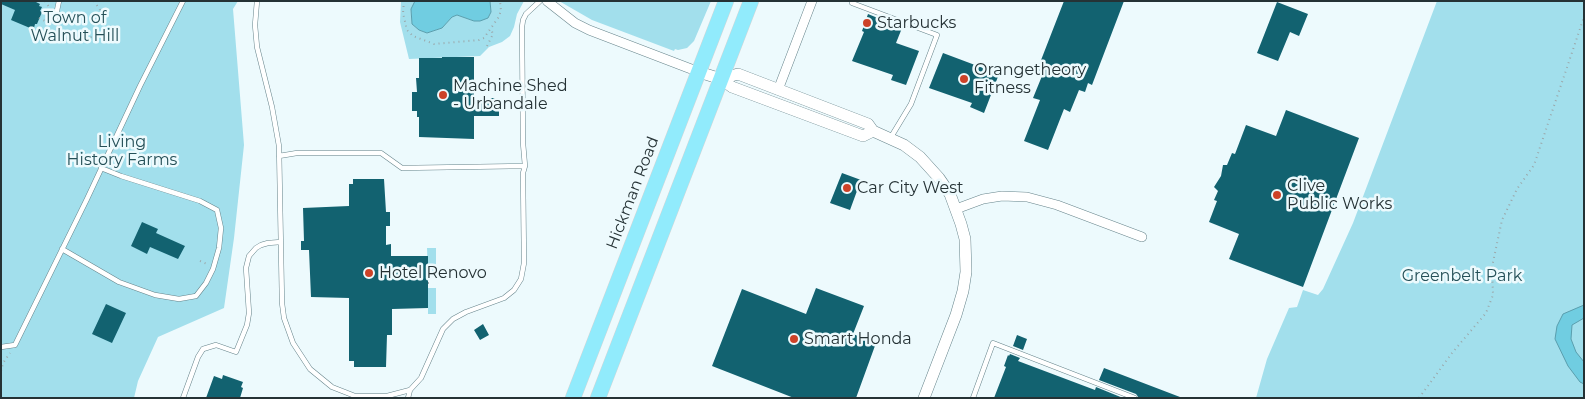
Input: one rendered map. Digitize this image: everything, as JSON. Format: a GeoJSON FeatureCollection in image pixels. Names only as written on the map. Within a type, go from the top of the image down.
{"type":"FeatureCollection","features":[{"type":"Feature","properties":{"kind":"main road","name":"Hickman Road"},"geometry":{"type":"LineString","coordinates":[[573,398],[726,1]]}},
{"type":"Feature","properties":{"kind":"main road"},"geometry":{"type":"LineString","coordinates":[[598,398],[751,1]]}},
{"type":"Feature","properties":{"kind":"street"},"geometry":{"type":"LineString","coordinates":[[547,1],[575,23],[589,30],[721,79],[732,87],[863,136],[873,131]]}},
{"type":"Feature","properties":{"kind":"street"},"geometry":{"type":"LineString","coordinates":[[778,90],[812,1]]}},
{"type":"Feature","properties":{"kind":"street"},"geometry":{"type":"LineString","coordinates":[[721,79],[738,74],[868,124],[873,131],[904,145],[920,157],[939,178],[950,194],[965,239],[966,272],[956,315],[924,398]]}},
{"type":"Feature","properties":{"kind":"street"},"geometry":{"type":"LineString","coordinates":[[956,209],[983,199],[1002,196],[1028,197],[1057,204],[1142,237]]}},
{"type":"Feature","properties":{"kind":"lane"},"geometry":{"type":"LineString","coordinates":[[55,20],[59,1]]}},
{"type":"Feature","properties":{"kind":"lane"},"geometry":{"type":"LineString","coordinates":[[1,347],[15,345],[183,1]]}},
{"type":"Feature","properties":{"kind":"lane"},"geometry":{"type":"LineString","coordinates":[[257,1],[255,25],[257,47],[277,134],[279,156],[282,303],[284,318],[293,342],[310,369],[332,387],[355,396],[387,396],[410,390]]}},
{"type":"Feature","properties":{"kind":"lane"},"geometry":{"type":"LineString","coordinates":[[408,398],[410,390],[421,378],[443,329],[453,319],[466,312],[504,298],[514,290],[521,279],[524,263],[523,174],[525,166],[523,143],[523,20],[526,14],[540,1]]}},
{"type":"Feature","properties":{"kind":"lane"},"geometry":{"type":"LineString","coordinates":[[852,3],[937,35],[911,104],[890,138]]}},
{"type":"Feature","properties":{"kind":"lane"},"geometry":{"type":"LineString","coordinates":[[279,156],[297,153],[381,153],[402,168],[525,166]]}},
{"type":"Feature","properties":{"kind":"lane"},"geometry":{"type":"LineString","coordinates":[[62,249],[120,282],[155,295],[179,299],[196,296],[206,283],[213,269],[219,248],[221,228],[217,210],[200,201],[121,176],[102,168]]}},
{"type":"Feature","properties":{"kind":"lane"},"geometry":{"type":"LineString","coordinates":[[183,398],[198,357],[203,349],[216,345],[236,352],[247,324],[249,313],[246,268],[249,256],[261,245],[281,242]]}},
{"type":"Feature","properties":{"kind":"lane"},"geometry":{"type":"LineString","coordinates":[[973,398],[993,343],[1135,398]]}},
{"type":"Feature","properties":{"kind":"path"},"geometry":{"type":"LineString","coordinates":[[55,20],[57,29],[64,37],[75,41],[92,37],[100,20],[100,10],[94,1]]}},
{"type":"Feature","properties":{"kind":"path"},"geometry":{"type":"LineString","coordinates":[[404,1],[403,14],[407,30],[413,36],[434,44],[484,38],[501,10],[500,1]]}},
{"type":"Feature","properties":{"kind":"path"},"geometry":{"type":"LineString","coordinates":[[1419,398],[1452,353],[1486,313],[1493,295],[1492,267],[1502,220],[1517,189],[1534,164],[1584,16]]}},
{"type":"Feature","properties":{"kind":"path"},"geometry":{"type":"LineString","coordinates":[[39,18],[44,20]]}},
{"type":"Feature","properties":{"kind":"path"},"geometry":{"type":"LineString","coordinates":[[487,46],[493,34],[491,29]]}},
{"type":"Feature","properties":{"kind":"path"},"geometry":{"type":"LineString","coordinates":[[1,371],[3,363],[15,345]]}},
{"type":"Feature","properties":{"kind":"green space","name":"Living History Farms"},"geometry":{"type":"Polygon","coordinates":[[[1,1],[238,1],[233,9],[244,145],[224,308],[158,337],[138,381],[134,398],[1,398],[1,1]]]}},
{"type":"Feature","properties":{"kind":"green space"},"geometry":{"type":"Polygon","coordinates":[[[401,1],[415,1],[411,13],[412,24],[419,30],[427,33],[442,28],[452,17],[457,15],[474,21],[488,18],[491,12],[490,1],[524,1],[517,14],[510,36],[502,42],[489,47],[480,56],[409,59],[400,22],[401,1]]]}},
{"type":"Feature","properties":{"kind":"green space"},"geometry":{"type":"Polygon","coordinates":[[[559,1],[711,1],[694,41],[687,48],[675,49],[674,51],[592,20],[559,1]]]}},
{"type":"Feature","properties":{"kind":"green space","name":"Greenbelt Park"},"geometry":{"type":"Polygon","coordinates":[[[1437,1],[1584,1],[1584,398],[1256,398],[1267,359],[1289,308],[1297,307],[1303,290],[1318,295],[1323,289],[1353,223],[1437,1]]]}},
{"type":"Feature","properties":{"kind":"green space"},"geometry":{"type":"Polygon","coordinates":[[[427,248],[436,248],[436,277],[428,277],[427,248]]]}},
{"type":"Feature","properties":{"kind":"green space"},"geometry":{"type":"Polygon","coordinates":[[[428,288],[436,288],[436,314],[428,314],[428,288]]]}},
{"type":"Feature","properties":{"kind":"shaded area"},"geometry":{"type":"Polygon","coordinates":[[[415,1],[490,1],[491,12],[488,18],[480,21],[474,21],[457,15],[452,17],[442,28],[427,33],[419,30],[412,24],[411,9],[415,1]]]}},
{"type":"Feature","properties":{"kind":"shaded area"},"geometry":{"type":"Polygon","coordinates":[[[1584,305],[1584,318],[1572,325],[1571,339],[1576,352],[1584,362],[1584,384],[1580,382],[1568,366],[1555,339],[1557,326],[1563,314],[1584,305]]]}},
{"type":"Feature","properties":{"kind":"building"},"geometry":{"type":"Polygon","coordinates":[[[1,1],[34,1],[40,4],[39,6],[42,7],[40,11],[42,12],[37,24],[35,24],[34,28],[30,28],[11,20],[15,10],[1,4],[1,1]]]}},
{"type":"Feature","properties":{"kind":"building"},"geometry":{"type":"Polygon","coordinates":[[[1064,1],[1124,1],[1092,85],[1088,83],[1085,92],[1079,90],[1070,112],[1064,109],[1048,150],[1024,141],[1040,100],[1033,98],[1042,76],[1036,73],[1064,1]]]}},
{"type":"Feature","properties":{"kind":"building"},"geometry":{"type":"Polygon","coordinates":[[[1277,2],[1308,14],[1299,36],[1290,32],[1278,61],[1257,53],[1277,2]]]}},
{"type":"Feature","properties":{"kind":"building"},"geometry":{"type":"Polygon","coordinates":[[[868,14],[902,28],[896,43],[919,51],[906,85],[891,80],[893,75],[852,61],[864,32],[862,31],[868,14]]]}},
{"type":"Feature","properties":{"kind":"building"},"geometry":{"type":"Polygon","coordinates":[[[943,53],[999,74],[984,113],[970,107],[972,103],[929,88],[943,53]]]}},
{"type":"Feature","properties":{"kind":"building","name":"Machine Shed - Urbandale"},"geometry":{"type":"Polygon","coordinates":[[[474,57],[474,98],[499,98],[499,116],[474,116],[474,139],[419,137],[419,117],[417,117],[417,111],[412,111],[412,92],[417,92],[416,78],[419,78],[419,58],[474,57]]]}},
{"type":"Feature","properties":{"kind":"building","name":"Clive Public Works"},"geometry":{"type":"Polygon","coordinates":[[[1286,110],[1359,138],[1303,287],[1229,259],[1239,234],[1209,222],[1217,201],[1214,200],[1218,191],[1214,187],[1221,176],[1223,165],[1227,165],[1232,153],[1235,154],[1246,125],[1276,136],[1286,110]]]}},
{"type":"Feature","properties":{"kind":"building","name":"Car City West"},"geometry":{"type":"Polygon","coordinates":[[[842,173],[861,180],[850,210],[830,203],[842,173]]]}},
{"type":"Feature","properties":{"kind":"building","name":"Hotel Renovo"},"geometry":{"type":"Polygon","coordinates":[[[353,179],[384,179],[386,212],[390,212],[390,226],[386,226],[386,245],[391,244],[391,256],[428,256],[428,308],[392,309],[392,335],[387,335],[386,367],[354,367],[354,361],[349,361],[349,298],[311,297],[309,250],[301,250],[301,241],[304,241],[303,208],[349,206],[349,184],[353,184],[353,179]]]}},
{"type":"Feature","properties":{"kind":"building"},"geometry":{"type":"Polygon","coordinates":[[[142,222],[158,229],[156,233],[185,246],[178,259],[150,247],[147,254],[131,246],[142,222]]]}},
{"type":"Feature","properties":{"kind":"building","name":"Smart Honda"},"geometry":{"type":"Polygon","coordinates":[[[816,288],[864,306],[853,334],[876,343],[856,398],[794,398],[712,366],[742,289],[806,314],[816,288]]]}},
{"type":"Feature","properties":{"kind":"building"},"geometry":{"type":"Polygon","coordinates":[[[106,304],[126,313],[112,343],[92,334],[106,304]]]}},
{"type":"Feature","properties":{"kind":"building"},"geometry":{"type":"Polygon","coordinates":[[[483,324],[489,335],[480,340],[474,330],[483,324]]]}},
{"type":"Feature","properties":{"kind":"building"},"geometry":{"type":"Polygon","coordinates":[[[1017,335],[1027,339],[1023,350],[1013,346],[1017,335]]]}},
{"type":"Feature","properties":{"kind":"building"},"geometry":{"type":"Polygon","coordinates":[[[1008,355],[1020,358],[1018,361],[1095,390],[1096,387],[1123,398],[994,398],[1006,367],[1004,366],[1008,355]]]}},
{"type":"Feature","properties":{"kind":"building"},"geometry":{"type":"Polygon","coordinates":[[[1104,368],[1180,398],[1139,398],[1136,394],[1099,380],[1104,368]]]}},
{"type":"Feature","properties":{"kind":"building"},"geometry":{"type":"Polygon","coordinates":[[[223,375],[243,382],[240,398],[206,398],[214,376],[222,379],[223,375]]]}},
{"type":"Feature","properties":{"kind":"place","name":"Starbucks"},"geometry":{"type":"Point","coordinates":[867,23]}},
{"type":"Feature","properties":{"kind":"place","name":"Orangetheory Fitness"},"geometry":{"type":"Point","coordinates":[964,79]}},
{"type":"Feature","properties":{"kind":"place","name":"Machine Shed - Urbandale"},"geometry":{"type":"Point","coordinates":[443,95]}},
{"type":"Feature","properties":{"kind":"place","name":"Car City West"},"geometry":{"type":"Point","coordinates":[847,188]}},
{"type":"Feature","properties":{"kind":"place","name":"Clive Public Works"},"geometry":{"type":"Point","coordinates":[1277,195]}},
{"type":"Feature","properties":{"kind":"place","name":"Hotel Renovo"},"geometry":{"type":"Point","coordinates":[369,273]}},
{"type":"Feature","properties":{"kind":"place","name":"Smart Honda"},"geometry":{"type":"Point","coordinates":[794,339]}},
{"type":"Feature","properties":{"kind":"park label","name":"Town of Walnut Hill"},"geometry":{"type":"Point","coordinates":[75,27]}}]}
